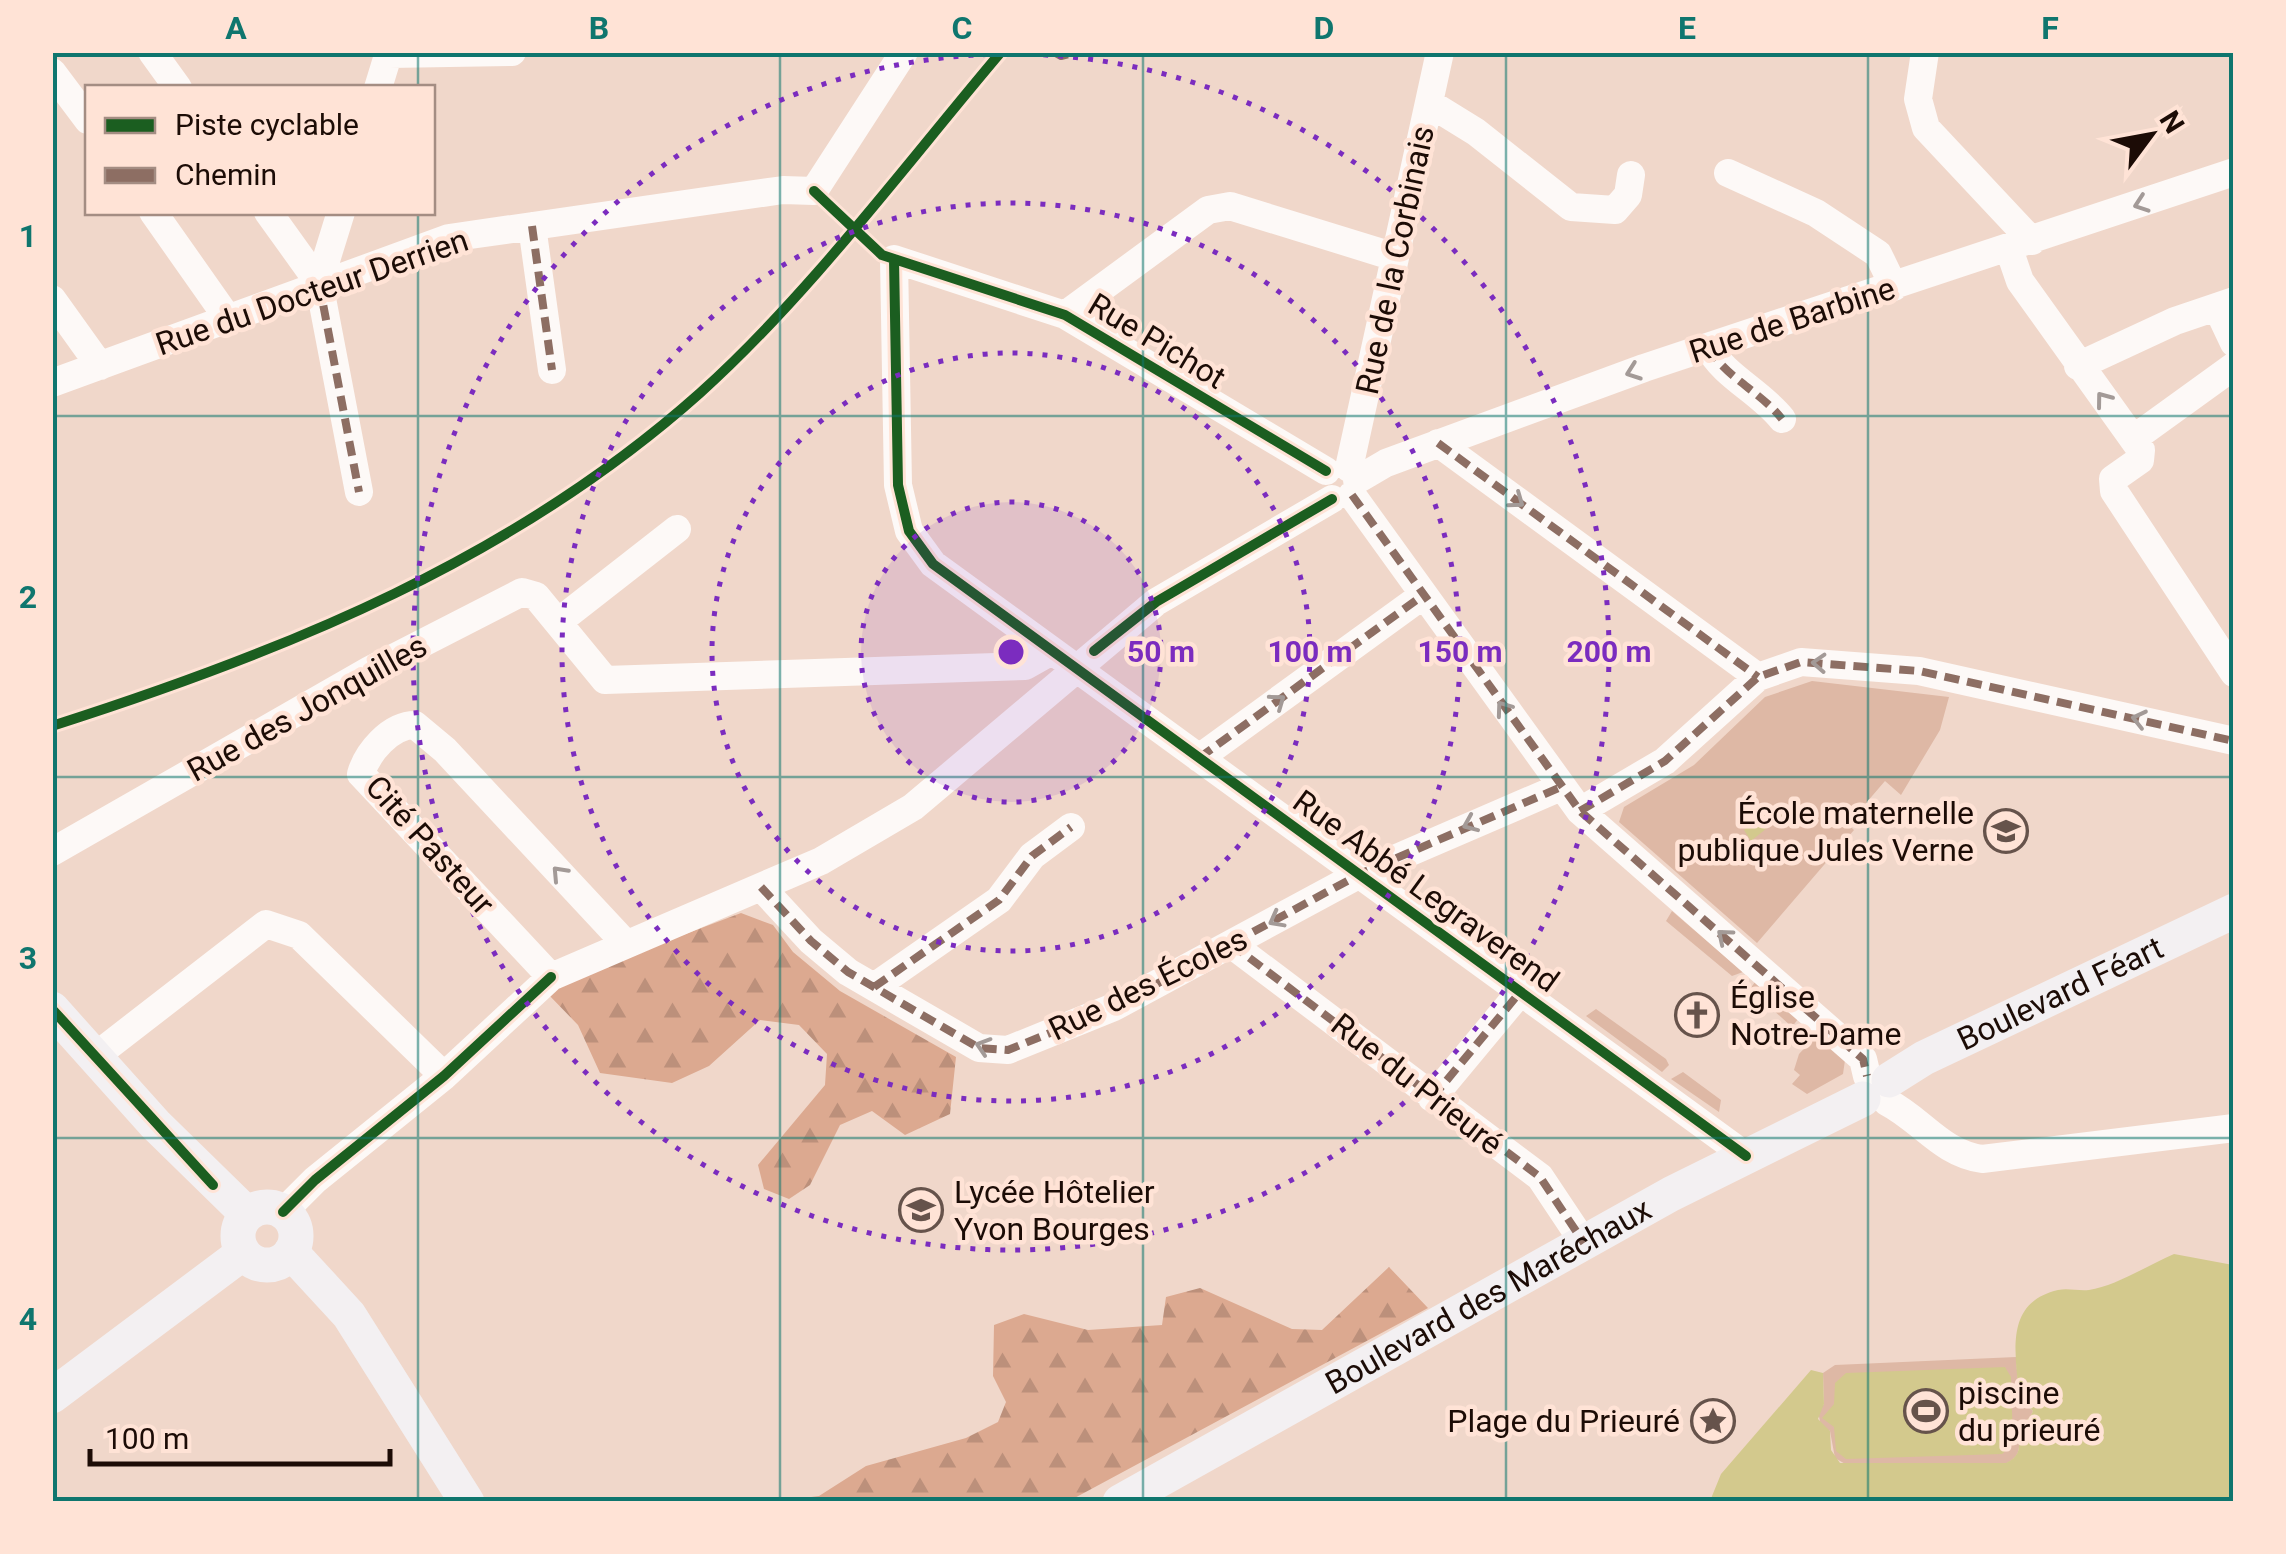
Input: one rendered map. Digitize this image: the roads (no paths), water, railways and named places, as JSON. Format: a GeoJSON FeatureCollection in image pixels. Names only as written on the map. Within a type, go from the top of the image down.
{"type":"FeatureCollection","features":[{"type":"Feature","properties":{"kind":"main road","name":"Boulevard Féart"},"geometry":{"type":"LineString","coordinates":[[1871,1092],[1924,1058],[2234,910]]}},
{"type":"Feature","properties":{"kind":"main road"},"geometry":{"type":"LineString","coordinates":[[52,1008],[93,1058],[247,1214]]}},
{"type":"Feature","properties":{"kind":"main road","name":"Boulevard des Maréchaux"},"geometry":{"type":"LineString","coordinates":[[1120,1502],[1584,1243],[1871,1092]]}},
{"type":"Feature","properties":{"kind":"main road"},"geometry":{"type":"LineString","coordinates":[[243,1253],[238,1228],[247,1214],[264,1207],[283,1212],[294,1226],[291,1252],[349,1314],[467,1502]]}},
{"type":"Feature","properties":{"kind":"main road"},"geometry":{"type":"LineString","coordinates":[[243,1253],[267,1265],[291,1252]]}},
{"type":"Feature","properties":{"kind":"main road"},"geometry":{"type":"LineString","coordinates":[[52,1396],[243,1253]]}},
{"type":"Feature","properties":{"kind":"street"},"geometry":{"type":"LineString","coordinates":[[152,52],[176,85]]}},
{"type":"Feature","properties":{"kind":"street"},"geometry":{"type":"LineString","coordinates":[[379,85],[389,53],[512,52]]}},
{"type":"Feature","properties":{"kind":"street","name":"Rue du Docteur Derrien"},"geometry":{"type":"LineString","coordinates":[[52,384],[449,238],[783,190],[814,191],[904,52]]}},
{"type":"Feature","properties":{"kind":"street","name":"Rue de la Corbinais"},"geometry":{"type":"LineString","coordinates":[[1343,483],[1440,52]]}},
{"type":"Feature","properties":{"kind":"street"},"geometry":{"type":"LineString","coordinates":[[1925,52],[1918,99],[1926,128],[2020,245],[2020,282],[2141,450],[2140,460],[2116,476],[2112,484],[2234,673]]}},
{"type":"Feature","properties":{"kind":"street"},"geometry":{"type":"LineString","coordinates":[[52,72],[85,116]]}},
{"type":"Feature","properties":{"kind":"street"},"geometry":{"type":"LineString","coordinates":[[1429,103],[1476,132],[1571,207],[1615,210],[1628,195],[1631,175]]}},
{"type":"Feature","properties":{"kind":"street","name":"Rue de Barbine"},"geometry":{"type":"LineString","coordinates":[[283,1212],[314,1180],[444,1076],[551,977],[820,861],[914,807],[1156,602],[1343,483],[1386,463],[1709,347],[2234,172]]}},
{"type":"Feature","properties":{"kind":"street"},"geometry":{"type":"LineString","coordinates":[[1728,173],[1816,213],[1878,254],[1894,286]]}},
{"type":"Feature","properties":{"kind":"street"},"geometry":{"type":"LineString","coordinates":[[1065,315],[1208,210],[1230,206],[1396,256]]}},
{"type":"Feature","properties":{"kind":"street"},"geometry":{"type":"LineString","coordinates":[[155,215],[229,320]]}},
{"type":"Feature","properties":{"kind":"street"},"geometry":{"type":"LineString","coordinates":[[270,215],[320,283],[360,492]]}},
{"type":"Feature","properties":{"kind":"street"},"geometry":{"type":"LineString","coordinates":[[320,283],[340,215]]}},
{"type":"Feature","properties":{"kind":"street"},"geometry":{"type":"LineString","coordinates":[[532,226],[552,370]]}},
{"type":"Feature","properties":{"kind":"street","name":"Rue Pichot"},"geometry":{"type":"LineString","coordinates":[[894,259],[1065,315],[1343,483],[1580,811],[1863,1059],[1871,1092],[1909,1113],[1948,1150],[1996,1159],[2234,1128]]}},
{"type":"Feature","properties":{"kind":"street","name":"Rue Abbé Legraverend"},"geometry":{"type":"LineString","coordinates":[[894,259],[898,485],[908,531],[933,564],[1746,1156]]}},
{"type":"Feature","properties":{"kind":"street"},"geometry":{"type":"LineString","coordinates":[[52,298],[100,366]]}},
{"type":"Feature","properties":{"kind":"street"},"geometry":{"type":"LineString","coordinates":[[2078,366],[2225,304],[2234,342]]}},
{"type":"Feature","properties":{"kind":"street"},"geometry":{"type":"LineString","coordinates":[[1709,347],[1716,362],[1764,396],[1782,420]]}},
{"type":"Feature","properties":{"kind":"street"},"geometry":{"type":"LineString","coordinates":[[2133,439],[2234,366]]}},
{"type":"Feature","properties":{"kind":"street"},"geometry":{"type":"LineString","coordinates":[[1438,444],[1758,677]]}},
{"type":"Feature","properties":{"kind":"street"},"geometry":{"type":"LineString","coordinates":[[558,622],[678,529]]}},
{"type":"Feature","properties":{"kind":"street","name":"Rue des Jonquilles"},"geometry":{"type":"LineString","coordinates":[[52,852],[508,596],[522,592],[536,596],[605,680],[1025,666],[1050,652]]}},
{"type":"Feature","properties":{"kind":"street"},"geometry":{"type":"LineString","coordinates":[[1199,758],[1422,596]]}},
{"type":"Feature","properties":{"kind":"street"},"geometry":{"type":"LineString","coordinates":[[1580,811],[1666,761],[1758,677],[1801,662],[1919,672],[2234,741]]}},
{"type":"Feature","properties":{"kind":"street","name":"Cité Pasteur"},"geometry":{"type":"LineString","coordinates":[[551,977],[361,774],[366,758],[397,729],[414,725],[446,750],[626,944]]}},
{"type":"Feature","properties":{"kind":"street","name":"Rue des Écoles"},"geometry":{"type":"LineString","coordinates":[[762,887],[826,956],[874,988],[979,1048],[1008,1050],[1114,1007],[1362,873],[1561,787]]}},
{"type":"Feature","properties":{"kind":"street"},"geometry":{"type":"LineString","coordinates":[[874,988],[999,900],[1032,856],[1072,827]]}},
{"type":"Feature","properties":{"kind":"street"},"geometry":{"type":"LineString","coordinates":[[93,1058],[266,924],[299,935],[444,1076]]}},
{"type":"Feature","properties":{"kind":"street","name":"Rue du Prieuré"},"geometry":{"type":"LineString","coordinates":[[1231,944],[1540,1177],[1584,1243]]}},
{"type":"Feature","properties":{"kind":"street"},"geometry":{"type":"LineString","coordinates":[[1432,1098],[1521,992]]}},
{"type":"Feature","properties":{"kind":"place","name":"École maternelle publique Jules Verne"},"geometry":{"type":"Point","coordinates":[2006,831]}},
{"type":"Feature","properties":{"kind":"place","name":"Église Notre-Dame"},"geometry":{"type":"Point","coordinates":[1697,1015]}},
{"type":"Feature","properties":{"kind":"place","name":"Lycée Hôtelier Yvon Bourges"},"geometry":{"type":"Point","coordinates":[921,1210]}},
{"type":"Feature","properties":{"kind":"place","name":"piscine du prieuré"},"geometry":{"type":"Point","coordinates":[1926,1411]}},
{"type":"Feature","properties":{"kind":"place","name":"Plage du Prieuré"},"geometry":{"type":"Point","coordinates":[1713,1421]}}]}
